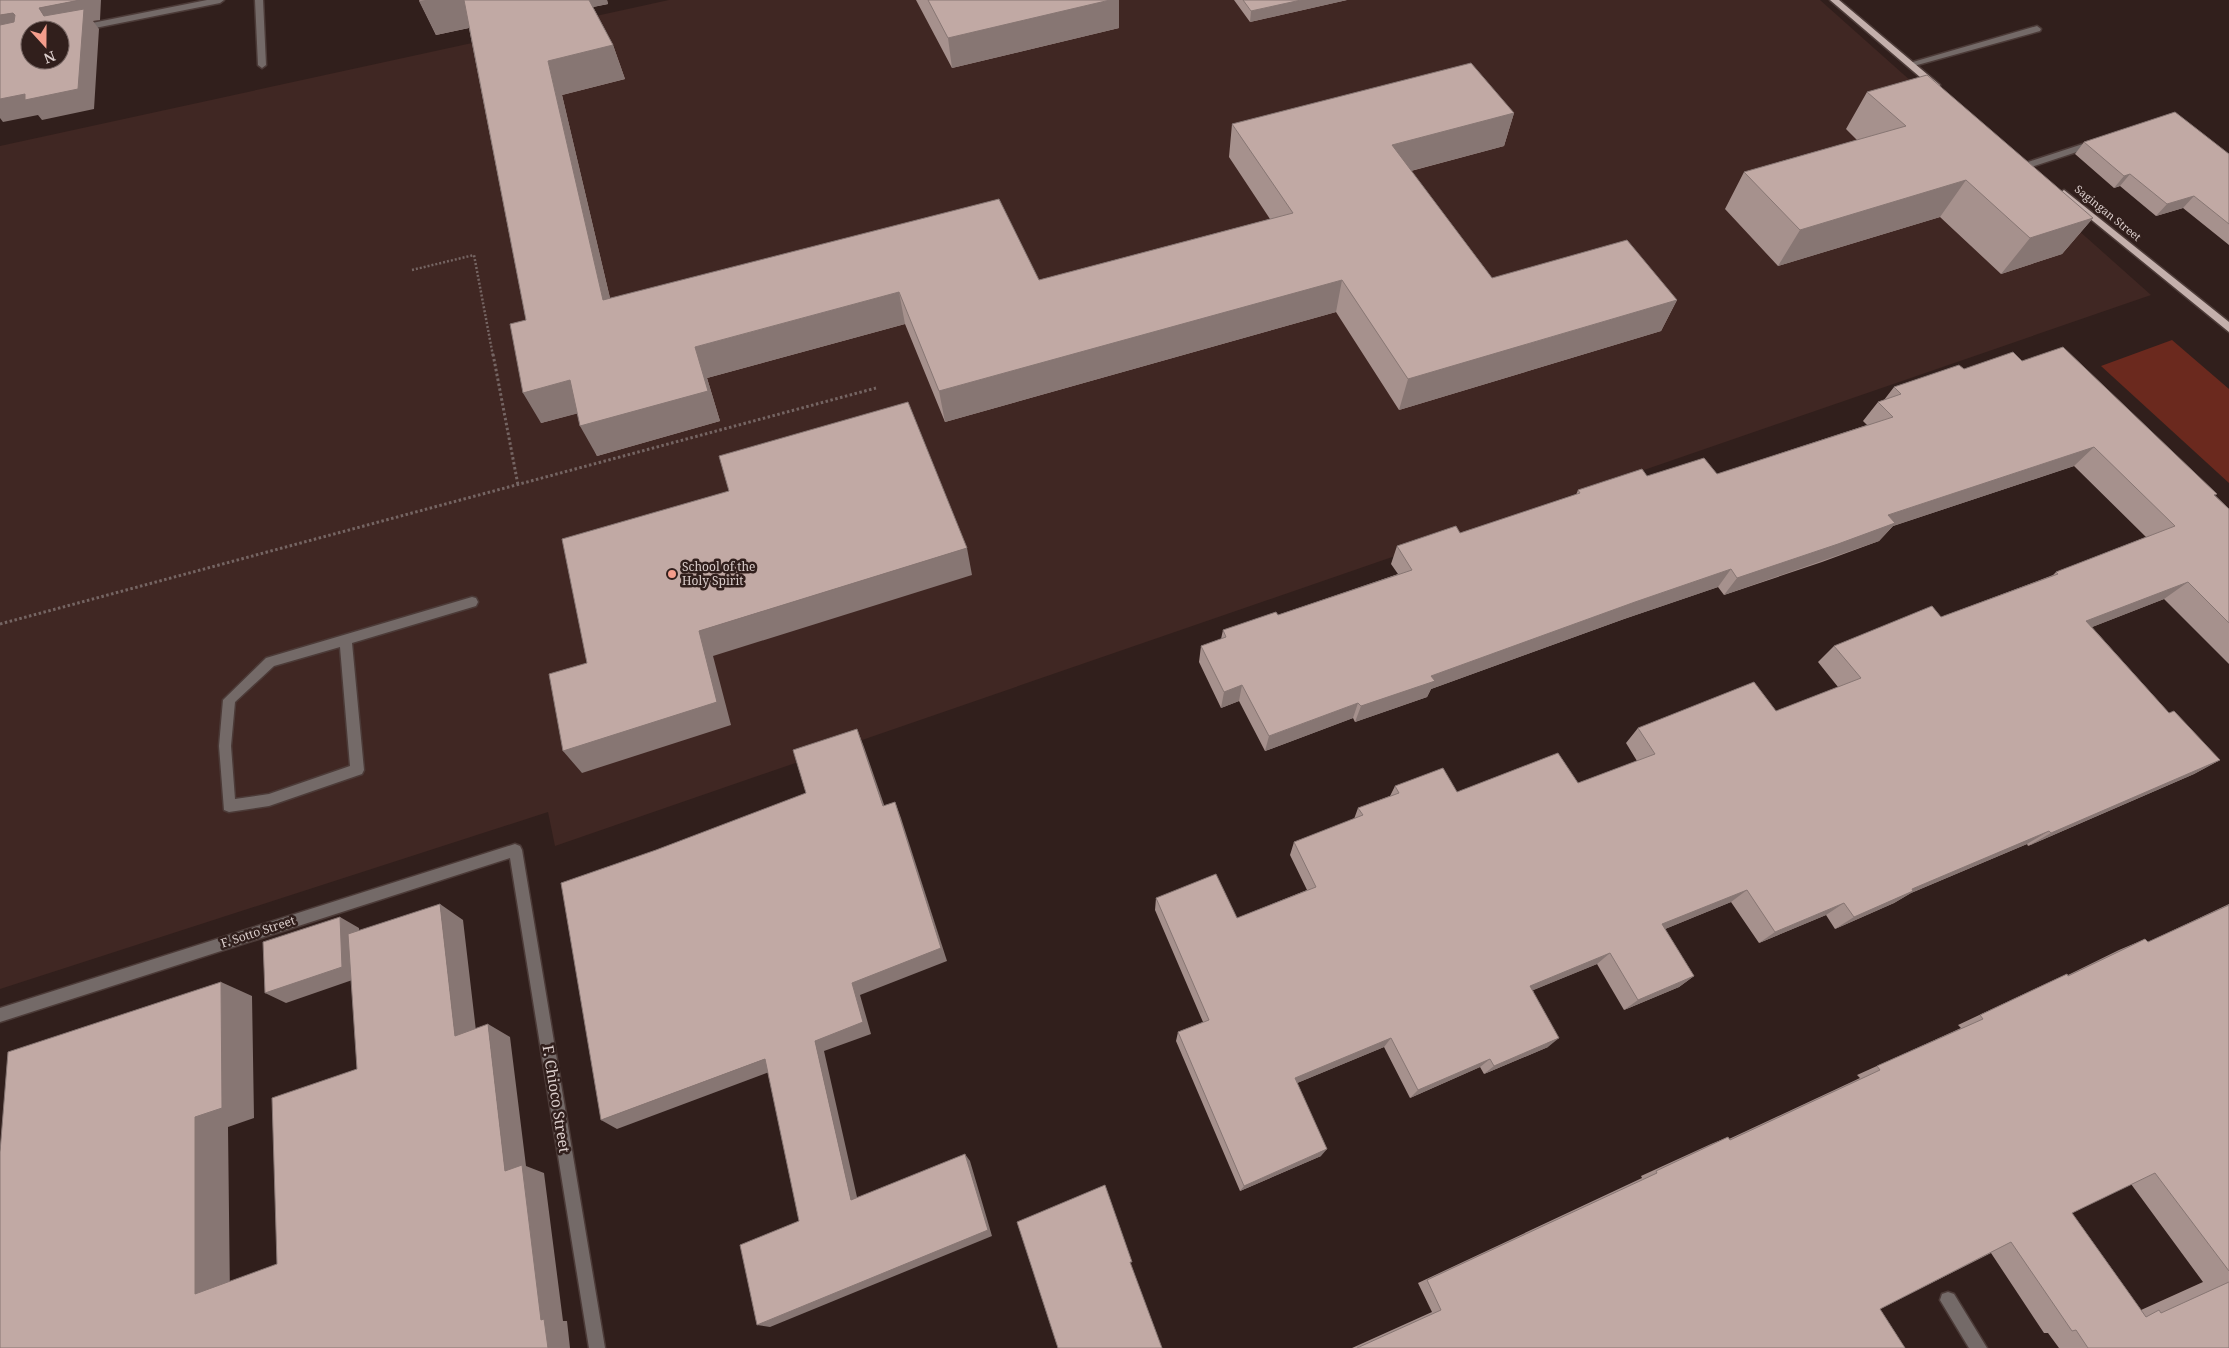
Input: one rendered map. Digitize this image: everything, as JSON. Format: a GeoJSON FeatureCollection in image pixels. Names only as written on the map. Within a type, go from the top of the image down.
{"type":"FeatureCollection","features":[{"type":"Feature","properties":{"kind":"main road"},"geometry":{"type":"LineString","coordinates":[[1834,0],[1947,96]]}},
{"type":"Feature","properties":{"kind":"main road","name":"Sagingan Street"},"geometry":{"type":"LineString","coordinates":[[2059,190],[2229,328]]}},
{"type":"Feature","properties":{"kind":"street"},"geometry":{"type":"LineString","coordinates":[[70,30],[220,0]]}},
{"type":"Feature","properties":{"kind":"street"},"geometry":{"type":"LineString","coordinates":[[259,0],[262,65]]}},
{"type":"Feature","properties":{"kind":"street"},"geometry":{"type":"LineString","coordinates":[[1910,64],[2037,29]]}},
{"type":"Feature","properties":{"kind":"street"},"geometry":{"type":"LineString","coordinates":[[2028,165],[2106,139]]}},
{"type":"Feature","properties":{"kind":"street"},"geometry":{"type":"LineString","coordinates":[[345,639],[358,770],[269,800],[229,806],[225,746],[229,700],[270,662],[345,639],[472,602]]}},
{"type":"Feature","properties":{"kind":"street","name":"F. Sotto Street"},"geometry":{"type":"LineString","coordinates":[[0,1015],[515,850]]}},
{"type":"Feature","properties":{"kind":"street","name":"F. Chioco Street"},"geometry":{"type":"LineString","coordinates":[[515,850],[597,1348]]}},
{"type":"Feature","properties":{"kind":"street"},"geometry":{"type":"LineString","coordinates":[[1948,1300],[1979,1348]]}},
{"type":"Feature","properties":{"kind":"path"},"geometry":{"type":"LineString","coordinates":[[412,270],[474,255],[518,485]]}},
{"type":"Feature","properties":{"kind":"path"},"geometry":{"type":"LineString","coordinates":[[0,624],[876,388]]}},
{"type":"Feature","properties":{"kind":"shaded area","name":"School of the Holy Spirit"},"geometry":{"type":"Polygon","coordinates":[[[669,0],[1820,0],[2151,295],[555,846],[548,812],[0,989],[0,146],[669,0]]]}},
{"type":"Feature","properties":{"kind":"shaded area"},"geometry":{"type":"Polygon","coordinates":[[[2172,340],[2229,389],[2229,483],[2101,366],[2172,340]]]}},
{"type":"Feature","properties":{"kind":"building"},"geometry":{"type":"Polygon","coordinates":[[[0,0],[80,0],[39,8],[44,16],[84,9],[78,89],[25,100],[25,94],[0,99],[0,25],[14,22],[15,15],[13,13],[0,15],[0,0]]]}},
{"type":"Feature","properties":{"kind":"building"},"geometry":{"type":"Polygon","coordinates":[[[464,0],[589,0],[613,45],[548,61],[603,300],[999,199],[1039,280],[1293,213],[1232,124],[1471,63],[1514,113],[1392,145],[1492,278],[1627,240],[1677,300],[1408,379],[1342,280],[939,391],[899,292],[695,347],[708,391],[580,426],[570,380],[523,393],[510,324],[526,320],[464,0]]]}},
{"type":"Feature","properties":{"kind":"building"},"geometry":{"type":"Polygon","coordinates":[[[928,0],[1110,0],[948,38],[928,0]]]}},
{"type":"Feature","properties":{"kind":"building"},"geometry":{"type":"Polygon","coordinates":[[[1243,0],[1301,0],[1251,11],[1243,0]]]}},
{"type":"Feature","properties":{"kind":"building"},"geometry":{"type":"Polygon","coordinates":[[[1927,75],[2093,218],[2030,238],[1966,180],[1800,230],[1744,172],[1906,126],[1867,92],[1927,75]]]}},
{"type":"Feature","properties":{"kind":"building"},"geometry":{"type":"Polygon","coordinates":[[[2175,112],[2229,154],[2229,224],[2194,196],[2167,204],[2130,174],[2124,176],[2084,142],[2175,112]]]}},
{"type":"Feature","properties":{"kind":"building"},"geometry":{"type":"Polygon","coordinates":[[[2063,347],[2217,494],[2214,495],[2229,509],[2229,623],[2188,582],[2086,621],[2169,713],[2174,711],[2220,760],[2051,833],[2049,831],[1912,889],[1913,891],[1854,917],[1844,903],[1775,932],[1747,890],[1662,924],[1694,976],[1638,1000],[1610,953],[1530,986],[1559,1038],[1494,1066],[1490,1059],[1418,1090],[1391,1038],[1295,1078],[1327,1149],[1244,1186],[1178,1032],[1209,1020],[1156,898],[1216,874],[1237,918],[1316,887],[1294,842],[1363,815],[1358,808],[1399,793],[1395,786],[1443,768],[1457,792],[1558,753],[1578,783],[1655,754],[1638,728],[1754,682],[1776,711],[1861,678],[1834,646],[1932,606],[1941,617],[2058,574],[2056,572],[2175,526],[2094,447],[1888,515],[1895,523],[1838,544],[1737,578],[1731,569],[1431,676],[1435,681],[1361,706],[1358,703],[1269,736],[1242,685],[1224,692],[1201,646],[1226,637],[1223,630],[1276,612],[1278,615],[1412,570],[1397,546],[1456,526],[1460,533],[1580,493],[1578,490],[1642,469],[1647,476],[1704,458],[1717,474],[1893,417],[1878,402],[1901,394],[1894,387],[1959,365],[1964,369],[2013,352],[2022,361],[2063,347]]]}},
{"type":"Feature","properties":{"kind":"building"},"geometry":{"type":"Polygon","coordinates":[[[908,402],[967,548],[699,631],[717,702],[563,751],[549,674],[587,663],[562,539],[729,491],[719,456],[908,402]]]}},
{"type":"Feature","properties":{"kind":"building"},"geometry":{"type":"Polygon","coordinates":[[[857,729],[883,806],[895,802],[941,948],[852,983],[863,1022],[815,1041],[851,1200],[965,1154],[988,1230],[757,1325],[740,1245],[799,1221],[765,1059],[601,1120],[561,883],[656,850],[806,793],[793,750],[857,729]]]}},
{"type":"Feature","properties":{"kind":"building"},"geometry":{"type":"Polygon","coordinates":[[[440,904],[455,1036],[488,1024],[505,1171],[522,1165],[541,1320],[544,1319],[548,1348],[0,1348],[0,1152],[8,1052],[221,982],[222,1108],[195,1117],[195,1294],[277,1264],[272,1098],[357,1069],[348,934],[440,904]]]}},
{"type":"Feature","properties":{"kind":"building"},"geometry":{"type":"Polygon","coordinates":[[[2229,905],[2229,1271],[2155,1173],[2072,1213],[2146,1317],[2159,1310],[2161,1313],[2229,1282],[2229,1348],[2088,1348],[2076,1330],[2072,1331],[2011,1242],[1880,1309],[1905,1348],[1357,1348],[1441,1310],[1427,1280],[1657,1173],[1656,1171],[1728,1137],[1730,1140],[1880,1070],[1877,1066],[1983,1019],[1980,1015],[2067,974],[2068,976],[2145,939],[2148,942],[2229,905]]]}},
{"type":"Feature","properties":{"kind":"building"},"geometry":{"type":"Polygon","coordinates":[[[340,917],[342,967],[265,993],[263,942],[340,917]]]}},
{"type":"Feature","properties":{"kind":"building"},"geometry":{"type":"Polygon","coordinates":[[[1105,1185],[1132,1262],[1130,1262],[1162,1348],[1058,1348],[1017,1222],[1105,1185]]]}},
{"type":"Feature","properties":{"kind":"place","name":"School of the Holy Spirit"},"geometry":{"type":"Point","coordinates":[672,574]}}]}
